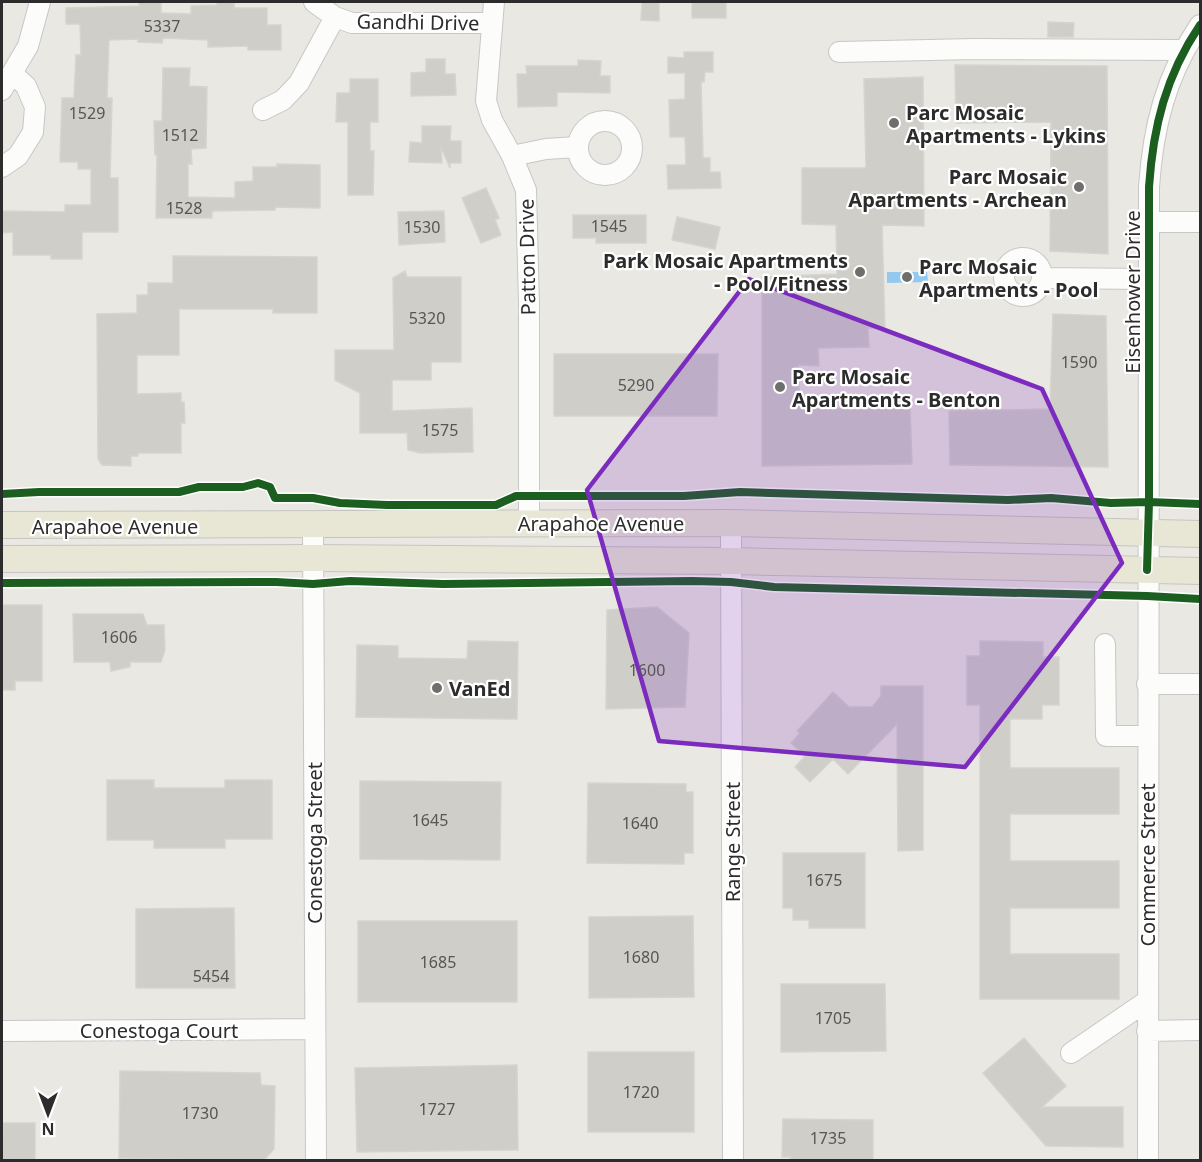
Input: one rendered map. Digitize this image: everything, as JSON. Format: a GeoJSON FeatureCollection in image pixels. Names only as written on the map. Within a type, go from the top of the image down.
{"type":"FeatureCollection","features":[{"type":"Feature","properties":{"kind":"main road","name":"Arapahoe Avenue"},"geometry":{"type":"LineString","coordinates":[[2,525],[731,523],[1200,534]]}},
{"type":"Feature","properties":{"kind":"main road","name":"Arapahoe Avenue"},"geometry":{"type":"LineString","coordinates":[[2,558],[731,561],[1200,571]]}},
{"type":"Feature","properties":{"kind":"street"},"geometry":{"type":"LineString","coordinates":[[2,166],[18,156],[33,132],[35,107],[26,87],[7,82],[28,46],[40,2]]}},
{"type":"Feature","properties":{"kind":"street","name":"Gandhi Drive"},"geometry":{"type":"LineString","coordinates":[[314,2],[335,17],[352,23],[491,23]]}},
{"type":"Feature","properties":{"kind":"street","name":"Patton Drive"},"geometry":{"type":"LineString","coordinates":[[494,2],[486,101],[497,131],[512,156],[526,190],[528,523]]}},
{"type":"Feature","properties":{"kind":"street"},"geometry":{"type":"LineString","coordinates":[[263,110],[283,100],[299,83],[335,17]]}},
{"type":"Feature","properties":{"kind":"street","name":"Eisenhower Drive"},"geometry":{"type":"LineString","coordinates":[[1147,570],[1149,222],[1152,147],[1165,95],[1183,50],[1200,24]]}},
{"type":"Feature","properties":{"kind":"street"},"geometry":{"type":"LineString","coordinates":[[839,52],[974,49],[1183,50]]}},
{"type":"Feature","properties":{"kind":"street"},"geometry":{"type":"LineString","coordinates":[[512,156],[546,149],[578,147]]}},
{"type":"Feature","properties":{"kind":"street"},"geometry":{"type":"LineString","coordinates":[[1149,222],[1200,222]]}},
{"type":"Feature","properties":{"kind":"street"},"geometry":{"type":"LineString","coordinates":[[1043,278],[1149,279]]}},
{"type":"Feature","properties":{"kind":"street","name":"Range Street"},"geometry":{"type":"LineString","coordinates":[[731,523],[733,1161]]}},
{"type":"Feature","properties":{"kind":"street","name":"Conestoga Street"},"geometry":{"type":"LineString","coordinates":[[313,525],[316,1161]]}},
{"type":"Feature","properties":{"kind":"street","name":"Commerce Street"},"geometry":{"type":"LineString","coordinates":[[1147,570],[1148,1161]]}},
{"type":"Feature","properties":{"kind":"street"},"geometry":{"type":"LineString","coordinates":[[1105,644],[1106,736],[1147,736]]}},
{"type":"Feature","properties":{"kind":"street"},"geometry":{"type":"LineString","coordinates":[[1147,684],[1200,684]]}},
{"type":"Feature","properties":{"kind":"street"},"geometry":{"type":"LineString","coordinates":[[1071,1053],[1148,1001]]}},
{"type":"Feature","properties":{"kind":"street","name":"Conestoga Court"},"geometry":{"type":"LineString","coordinates":[[2,1031],[315,1029]]}},
{"type":"Feature","properties":{"kind":"street"},"geometry":{"type":"LineString","coordinates":[[1148,1030],[1200,1030]]}},
{"type":"Feature","properties":{"kind":"highlighted area"},"geometry":{"type":"Polygon","coordinates":[[[749,279],[1042,389],[1122,563],[965,767],[659,741],[587,490],[749,279]]]}},
{"type":"Feature","properties":{"kind":"water","name":"Parc Mosaic Apartments - Pool"},"geometry":{"type":"Polygon","coordinates":[[[887,272],[927,272],[928,282],[887,283],[887,272]]]}},
{"type":"Feature","properties":{"kind":"building"},"geometry":{"type":"Polygon","coordinates":[[[139,2],[161,2],[161,13],[191,14],[191,6],[217,5],[217,2],[234,2],[234,8],[267,8],[267,25],[281,25],[281,50],[248,50],[248,46],[208,47],[208,40],[163,38],[162,43],[138,42],[138,39],[109,40],[107,98],[112,98],[110,178],[118,178],[118,232],[82,232],[82,259],[51,259],[51,255],[13,255],[13,232],[2,233],[2,211],[65,212],[65,205],[91,205],[91,169],[78,169],[78,162],[60,162],[62,98],[74,98],[76,55],[81,55],[80,24],[66,24],[66,8],[139,6],[139,2]]]}},
{"type":"Feature","properties":{"kind":"building"},"geometry":{"type":"Polygon","coordinates":[[[642,2],[659,2],[659,21],[641,20],[642,2]]]}},
{"type":"Feature","properties":{"kind":"building"},"geometry":{"type":"Polygon","coordinates":[[[692,2],[726,2],[726,18],[692,18],[692,2]]]}},
{"type":"Feature","properties":{"kind":"building"},"geometry":{"type":"Polygon","coordinates":[[[1048,22],[1074,23],[1073,37],[1048,37],[1048,22]]]}},
{"type":"Feature","properties":{"kind":"building"},"geometry":{"type":"Polygon","coordinates":[[[684,52],[713,52],[713,72],[705,72],[704,82],[701,82],[703,158],[710,158],[710,172],[720,172],[721,188],[668,189],[667,165],[686,165],[685,137],[670,137],[669,100],[685,99],[685,73],[668,73],[668,57],[684,58],[684,52]]]}},
{"type":"Feature","properties":{"kind":"building"},"geometry":{"type":"Polygon","coordinates":[[[426,59],[445,59],[445,74],[455,74],[456,95],[411,96],[411,73],[426,72],[426,59]]]}},
{"type":"Feature","properties":{"kind":"building"},"geometry":{"type":"Polygon","coordinates":[[[578,60],[601,61],[600,76],[610,76],[610,93],[557,92],[557,106],[518,107],[517,74],[527,74],[526,66],[578,66],[578,60]]]}},
{"type":"Feature","properties":{"kind":"building","name":"Parc Mosaic Apartments - Archean"},"geometry":{"type":"Polygon","coordinates":[[[955,65],[1107,66],[1108,254],[1050,251],[1051,122],[956,123],[955,65]]]}},
{"type":"Feature","properties":{"kind":"building"},"geometry":{"type":"Polygon","coordinates":[[[163,68],[190,68],[189,86],[207,87],[206,148],[191,149],[192,164],[188,164],[188,197],[235,198],[235,182],[253,181],[253,167],[277,167],[277,164],[320,165],[320,208],[275,207],[275,210],[212,211],[212,218],[156,218],[157,155],[155,155],[154,121],[162,121],[163,68]]]}},
{"type":"Feature","properties":{"kind":"building"},"geometry":{"type":"Polygon","coordinates":[[[923,77],[924,226],[882,225],[885,329],[868,328],[869,347],[818,348],[819,366],[798,365],[800,408],[910,409],[912,464],[762,466],[762,277],[837,274],[836,225],[802,224],[802,168],[866,168],[864,79],[923,77]]]}},
{"type":"Feature","properties":{"kind":"building"},"geometry":{"type":"Polygon","coordinates":[[[350,79],[378,79],[378,122],[370,122],[370,151],[374,151],[373,195],[348,195],[348,122],[336,122],[337,93],[350,93],[350,79]]]}},
{"type":"Feature","properties":{"kind":"building"},"geometry":{"type":"Polygon","coordinates":[[[422,126],[451,126],[450,141],[461,141],[461,163],[450,163],[450,168],[441,147],[442,163],[409,162],[410,142],[422,143],[422,126]]]}},
{"type":"Feature","properties":{"kind":"building"},"geometry":{"type":"Polygon","coordinates":[[[486,188],[499,218],[495,220],[501,235],[481,243],[462,198],[486,188]]]}},
{"type":"Feature","properties":{"kind":"building"},"geometry":{"type":"Polygon","coordinates":[[[444,211],[445,242],[399,245],[398,212],[444,211]]]}},
{"type":"Feature","properties":{"kind":"building"},"geometry":{"type":"Polygon","coordinates":[[[573,215],[646,215],[646,243],[596,243],[596,238],[573,238],[573,215]]]}},
{"type":"Feature","properties":{"kind":"building"},"geometry":{"type":"Polygon","coordinates":[[[677,217],[720,227],[715,249],[672,240],[677,217]]]}},
{"type":"Feature","properties":{"kind":"building"},"geometry":{"type":"Polygon","coordinates":[[[173,256],[317,257],[317,313],[273,313],[273,309],[179,309],[179,355],[137,355],[137,394],[181,393],[185,423],[181,423],[181,453],[138,453],[138,456],[131,456],[131,466],[102,465],[98,459],[97,314],[137,313],[137,295],[148,295],[148,283],[173,283],[173,256]]]}},
{"type":"Feature","properties":{"kind":"building"},"geometry":{"type":"Polygon","coordinates":[[[405,271],[407,277],[461,277],[461,362],[431,362],[431,380],[392,380],[392,411],[472,408],[473,452],[420,453],[408,450],[407,433],[360,433],[360,393],[335,380],[335,350],[394,350],[393,278],[405,271]]]}},
{"type":"Feature","properties":{"kind":"building"},"geometry":{"type":"Polygon","coordinates":[[[1053,314],[1106,316],[1108,467],[950,465],[949,411],[1050,409],[1053,314]]]}},
{"type":"Feature","properties":{"kind":"building"},"geometry":{"type":"Polygon","coordinates":[[[554,354],[718,354],[717,416],[554,416],[554,354]]]}},
{"type":"Feature","properties":{"kind":"building"},"geometry":{"type":"Polygon","coordinates":[[[2,605],[42,605],[42,681],[15,681],[15,690],[2,690],[2,605]]]}},
{"type":"Feature","properties":{"kind":"building"},"geometry":{"type":"Polygon","coordinates":[[[657,607],[689,633],[685,707],[606,709],[607,610],[657,607]]]}},
{"type":"Feature","properties":{"kind":"building"},"geometry":{"type":"Polygon","coordinates":[[[73,614],[143,614],[147,625],[164,625],[165,650],[161,662],[130,662],[130,667],[111,671],[110,662],[74,662],[73,614]]]}},
{"type":"Feature","properties":{"kind":"building","name":"VanEd"},"geometry":{"type":"Polygon","coordinates":[[[468,641],[518,642],[517,719],[356,717],[357,645],[398,646],[398,658],[467,659],[468,641]]]}},
{"type":"Feature","properties":{"kind":"building"},"geometry":{"type":"Polygon","coordinates":[[[980,641],[1043,642],[1043,657],[1059,657],[1059,705],[1042,705],[1042,719],[1010,719],[1010,768],[1119,768],[1119,814],[1010,814],[1010,861],[1119,861],[1119,908],[1010,908],[1010,954],[1119,954],[1119,999],[980,999],[980,705],[967,705],[967,656],[980,656],[980,641]]]}},
{"type":"Feature","properties":{"kind":"building"},"geometry":{"type":"Polygon","coordinates":[[[881,686],[923,686],[923,850],[898,851],[897,724],[848,774],[833,759],[810,782],[795,767],[805,756],[791,743],[800,733],[797,731],[833,692],[849,707],[872,707],[881,696],[881,686]]]}},
{"type":"Feature","properties":{"kind":"building"},"geometry":{"type":"Polygon","coordinates":[[[107,780],[154,780],[154,788],[225,788],[225,780],[272,780],[272,839],[225,839],[225,848],[154,848],[154,840],[107,840],[107,780]]]}},
{"type":"Feature","properties":{"kind":"building"},"geometry":{"type":"Polygon","coordinates":[[[360,781],[501,782],[500,860],[360,859],[360,781]]]}},
{"type":"Feature","properties":{"kind":"building"},"geometry":{"type":"Polygon","coordinates":[[[588,783],[686,784],[686,792],[693,792],[693,853],[684,853],[684,864],[587,863],[588,783]]]}},
{"type":"Feature","properties":{"kind":"building"},"geometry":{"type":"Polygon","coordinates":[[[783,853],[865,853],[865,928],[809,928],[809,920],[793,920],[793,908],[783,908],[783,853]]]}},
{"type":"Feature","properties":{"kind":"building"},"geometry":{"type":"Polygon","coordinates":[[[234,908],[235,988],[136,988],[136,909],[234,908]]]}},
{"type":"Feature","properties":{"kind":"building"},"geometry":{"type":"Polygon","coordinates":[[[693,916],[694,997],[589,998],[589,917],[693,916]]]}},
{"type":"Feature","properties":{"kind":"building"},"geometry":{"type":"Polygon","coordinates":[[[358,921],[517,921],[517,1002],[358,1002],[358,921]]]}},
{"type":"Feature","properties":{"kind":"building"},"geometry":{"type":"Polygon","coordinates":[[[781,984],[885,984],[886,1051],[781,1052],[781,984]]]}},
{"type":"Feature","properties":{"kind":"building"},"geometry":{"type":"Polygon","coordinates":[[[1024,1038],[1066,1086],[1042,1107],[1123,1107],[1123,1147],[1046,1146],[983,1073],[1024,1038]]]}},
{"type":"Feature","properties":{"kind":"building"},"geometry":{"type":"Polygon","coordinates":[[[588,1052],[694,1052],[694,1132],[588,1132],[588,1052]]]}},
{"type":"Feature","properties":{"kind":"building"},"geometry":{"type":"Polygon","coordinates":[[[517,1065],[518,1150],[357,1152],[355,1068],[517,1065]]]}},
{"type":"Feature","properties":{"kind":"building"},"geometry":{"type":"Polygon","coordinates":[[[120,1071],[260,1073],[261,1085],[275,1086],[274,1149],[263,1161],[119,1158],[120,1071]]]}},
{"type":"Feature","properties":{"kind":"building"},"geometry":{"type":"Polygon","coordinates":[[[783,1119],[873,1120],[873,1161],[790,1161],[791,1157],[782,1157],[783,1119]]]}},
{"type":"Feature","properties":{"kind":"building"},"geometry":{"type":"Polygon","coordinates":[[[3,1123],[35,1123],[35,1161],[2,1161],[3,1123]]]}},
{"type":"Feature","properties":{"kind":"cycle path"},"geometry":{"type":"LineString","coordinates":[[1147,570],[1151,165],[1163,102],[1178,63],[1200,25]]}},
{"type":"Feature","properties":{"kind":"cycle path"},"geometry":{"type":"LineString","coordinates":[[2,494],[179,492],[199,487],[243,487],[258,483],[270,487],[275,498],[313,498],[340,503],[387,505],[496,505],[516,496],[684,496],[740,492],[1008,500],[1051,498],[1111,503],[1200,504]]}},
{"type":"Feature","properties":{"kind":"cycle path"},"geometry":{"type":"LineString","coordinates":[[2,583],[276,582],[313,584],[350,581],[443,584],[692,581],[731,582],[774,587],[1200,599]]}},
{"type":"Feature","properties":{"kind":"place","name":"Parc Mosaic Apartments - Lykins"},"geometry":{"type":"Point","coordinates":[894,123]}},
{"type":"Feature","properties":{"kind":"place","name":"Parc Mosaic Apartments - Archean"},"geometry":{"type":"Point","coordinates":[1079,187]}},
{"type":"Feature","properties":{"kind":"place","name":"Park Mosaic Apartments - Pool/Fitness"},"geometry":{"type":"Point","coordinates":[860,272]}},
{"type":"Feature","properties":{"kind":"place","name":"Parc Mosaic Apartments - Pool"},"geometry":{"type":"Point","coordinates":[907,277]}},
{"type":"Feature","properties":{"kind":"place","name":"Parc Mosaic Apartments - Benton"},"geometry":{"type":"Point","coordinates":[780,387]}},
{"type":"Feature","properties":{"kind":"place","name":"VanEd"},"geometry":{"type":"Point","coordinates":[437,688]}}]}
